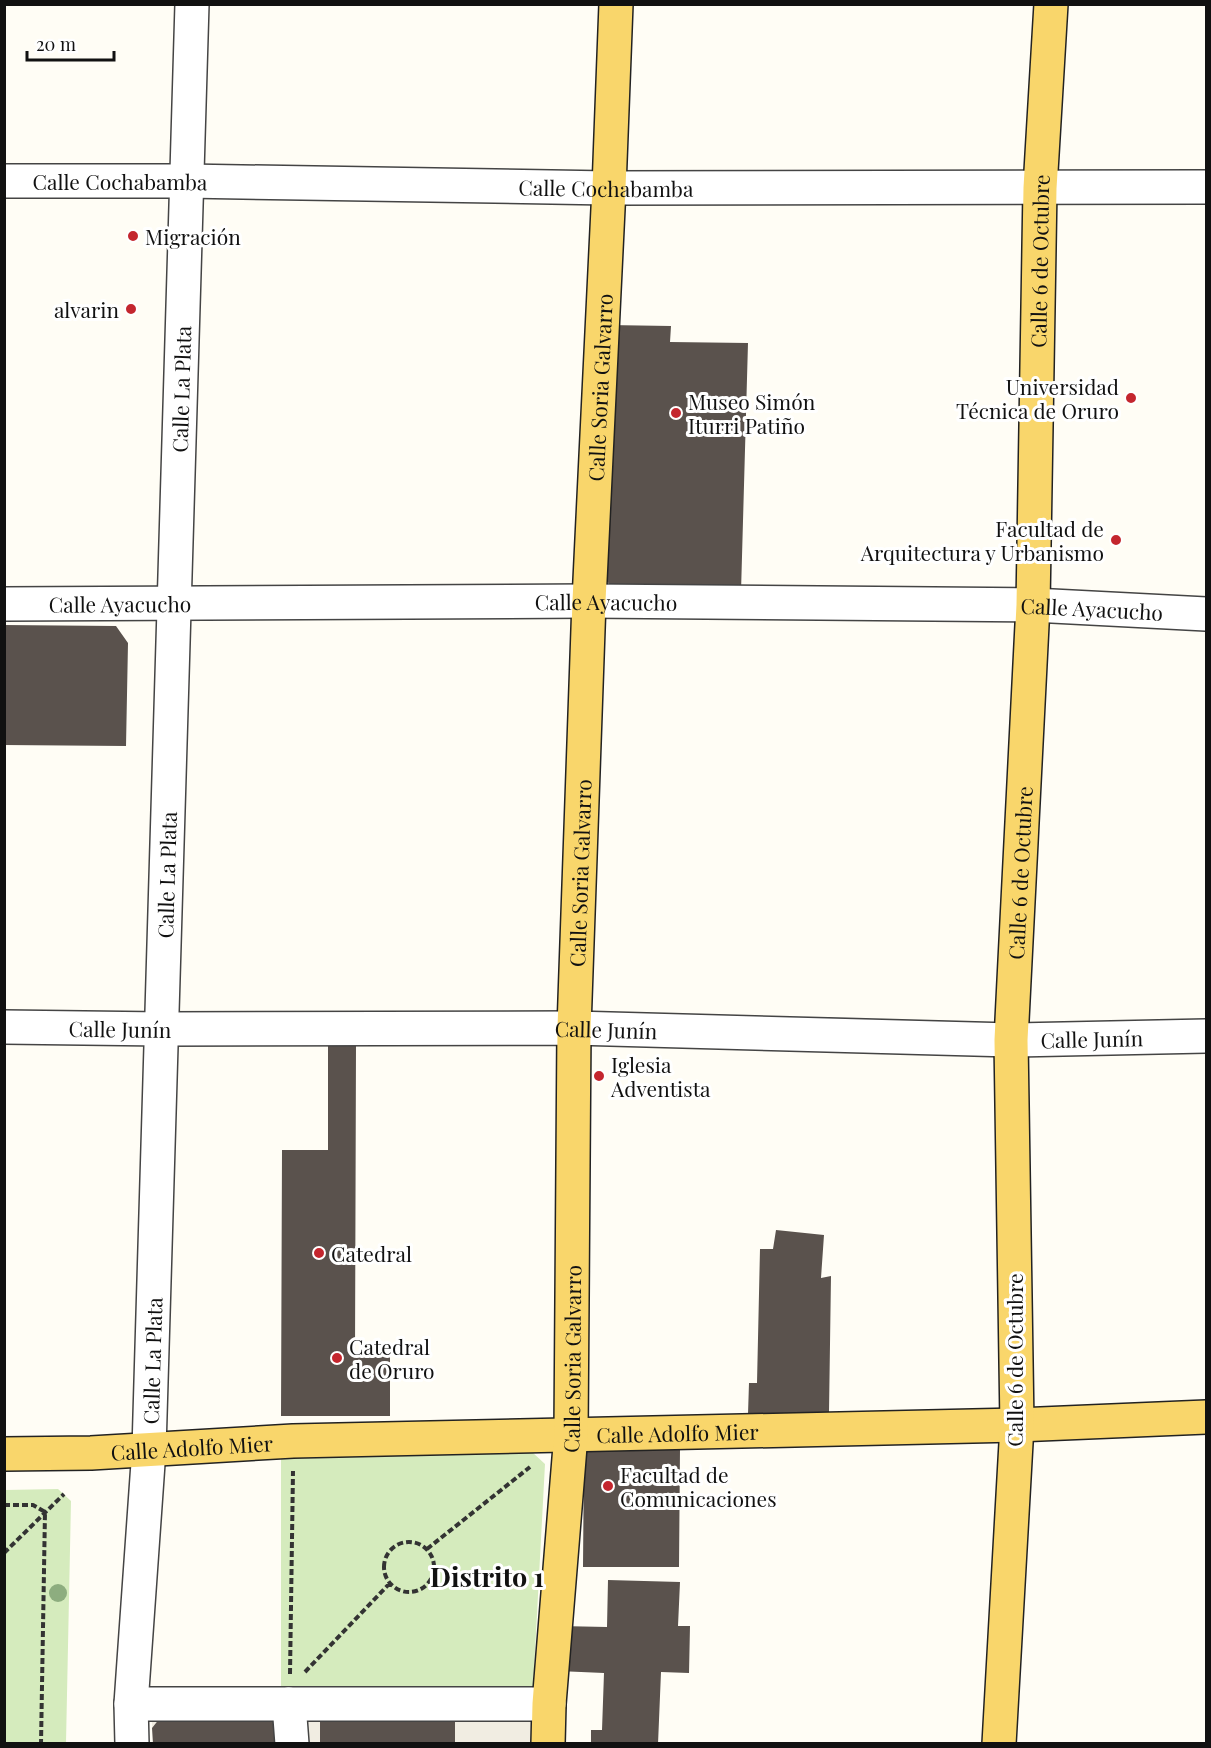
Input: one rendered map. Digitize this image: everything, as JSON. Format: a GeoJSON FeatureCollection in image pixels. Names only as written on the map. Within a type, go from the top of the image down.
{"type":"FeatureCollection","features":[{"type":"Feature","properties":{"kind":"main road","name":"Calle Soria Galvarro"},"geometry":{"type":"LineString","coordinates":[[548,1743],[549,1704],[572,1434],[574,1028],[589,601],[616,4]]}},
{"type":"Feature","properties":{"kind":"main road","name":"Calle 6 de Octubre"},"geometry":{"type":"LineString","coordinates":[[999,1743],[1017,1425],[1011,1040],[1033,605],[1040,188],[1051,4]]}},
{"type":"Feature","properties":{"kind":"main road","name":"Calle Adolfo Mier"},"geometry":{"type":"LineString","coordinates":[[4,1454],[91,1453],[293,1441],[1017,1425],[1206,1416]]}},
{"type":"Feature","properties":{"kind":"street","name":"Calle La Plata"},"geometry":{"type":"LineString","coordinates":[[132,1743],[131,1704],[149,1449],[192,4]]}},
{"type":"Feature","properties":{"kind":"street","name":"Calle Cochabamba"},"geometry":{"type":"LineString","coordinates":[[4,181],[186,181],[609,188],[1206,187]]}},
{"type":"Feature","properties":{"kind":"street","name":"Calle Ayacucho"},"geometry":{"type":"LineString","coordinates":[[4,604],[589,601],[1033,605],[1206,614]]}},
{"type":"Feature","properties":{"kind":"street","name":"Calle Junín"},"geometry":{"type":"LineString","coordinates":[[4,1027],[574,1028],[1011,1040],[1206,1036]]}},
{"type":"Feature","properties":{"kind":"street"},"geometry":{"type":"LineString","coordinates":[[290,1696],[292,1743]]}},
{"type":"Feature","properties":{"kind":"street"},"geometry":{"type":"LineString","coordinates":[[131,1704],[290,1696],[549,1704]]}},
{"type":"Feature","properties":{"kind":"path"},"geometry":{"type":"LineString","coordinates":[[290,1696],[293,1441]]}},
{"type":"Feature","properties":{"kind":"path"},"geometry":{"type":"LineString","coordinates":[[427,1549],[535,1463]]}},
{"type":"Feature","properties":{"kind":"path"},"geometry":{"type":"LineString","coordinates":[[4,1553],[64,1494]]}},
{"type":"Feature","properties":{"kind":"path"},"geometry":{"type":"LineString","coordinates":[[4,1505],[33,1505],[45,1512]]}},
{"type":"Feature","properties":{"kind":"path"},"geometry":{"type":"LineString","coordinates":[[41,1743],[45,1512]]}},
{"type":"Feature","properties":{"kind":"path"},"geometry":{"type":"LineString","coordinates":[[404,1542],[420,1544],[427,1549],[432,1556],[435,1571],[427,1586],[412,1592],[396,1588],[390,1583],[385,1576],[384,1568],[389,1551],[404,1542]]}},
{"type":"Feature","properties":{"kind":"path"},"geometry":{"type":"LineString","coordinates":[[290,1696],[390,1583]]}},
{"type":"Feature","properties":{"kind":"green space"},"geometry":{"type":"Polygon","coordinates":[[[532,1452],[545,1464],[533,1689],[281,1688],[281,1453],[532,1452]]]}},
{"type":"Feature","properties":{"kind":"green space"},"geometry":{"type":"Polygon","coordinates":[[[58,1489],[71,1501],[66,1743],[5,1743],[5,1490],[58,1489]]]}},
{"type":"Feature","properties":{"kind":"shaded area"},"geometry":{"type":"Polygon","coordinates":[[[151,1686],[533,1689],[530,1743],[455,1743],[455,1719],[320,1713],[320,1743],[284,1743],[160,1718],[152,1728],[151,1686]]]}},
{"type":"Feature","properties":{"kind":"building"},"geometry":{"type":"Polygon","coordinates":[[[608,325],[671,326],[670,342],[748,343],[741,592],[616,590],[603,578],[608,325]]]}},
{"type":"Feature","properties":{"kind":"building"},"geometry":{"type":"Polygon","coordinates":[[[4,625],[116,626],[128,643],[126,746],[4,745],[4,625]]]}},
{"type":"Feature","properties":{"kind":"building","name":"Catedral"},"geometry":{"type":"Polygon","coordinates":[[[328,1044],[356,1044],[355,1356],[390,1356],[390,1416],[281,1416],[282,1150],[328,1150],[328,1044]]]}},
{"type":"Feature","properties":{"kind":"building"},"geometry":{"type":"Polygon","coordinates":[[[776,1230],[824,1235],[821,1278],[831,1276],[829,1412],[748,1414],[749,1383],[757,1383],[760,1249],[773,1249],[776,1230]]]}},
{"type":"Feature","properties":{"kind":"building"},"geometry":{"type":"Polygon","coordinates":[[[584,1449],[680,1449],[679,1567],[583,1567],[584,1449]]]}},
{"type":"Feature","properties":{"kind":"building"},"geometry":{"type":"Polygon","coordinates":[[[608,1580],[680,1582],[678,1626],[690,1626],[689,1673],[661,1672],[658,1744],[591,1744],[591,1730],[602,1730],[604,1673],[558,1671],[559,1626],[607,1627],[608,1580]]]}},
{"type":"Feature","properties":{"kind":"building"},"geometry":{"type":"Polygon","coordinates":[[[320,1713],[455,1719],[455,1744],[320,1744],[320,1713]]]}},
{"type":"Feature","properties":{"kind":"building"},"geometry":{"type":"Polygon","coordinates":[[[284,1716],[284,1744],[153,1744],[152,1728],[160,1718],[284,1716]]]}},
{"type":"Feature","properties":{"kind":"place","name":"Migración"},"geometry":{"type":"Point","coordinates":[133,236]}},
{"type":"Feature","properties":{"kind":"place","name":"alvarin"},"geometry":{"type":"Point","coordinates":[131,309]}},
{"type":"Feature","properties":{"kind":"place","name":"Universidad Técnica de Oruro"},"geometry":{"type":"Point","coordinates":[1131,398]}},
{"type":"Feature","properties":{"kind":"place","name":"Museo Simón Iturri Patiño"},"geometry":{"type":"Point","coordinates":[676,413]}},
{"type":"Feature","properties":{"kind":"place","name":"Facultad de Arquitectura y Urbanismo"},"geometry":{"type":"Point","coordinates":[1116,540]}},
{"type":"Feature","properties":{"kind":"place","name":"Iglesia Adventista"},"geometry":{"type":"Point","coordinates":[599,1076]}},
{"type":"Feature","properties":{"kind":"place","name":"Catedral"},"geometry":{"type":"Point","coordinates":[319,1253]}},
{"type":"Feature","properties":{"kind":"place","name":"Catedral de Oruro"},"geometry":{"type":"Point","coordinates":[337,1358]}},
{"type":"Feature","properties":{"kind":"place","name":"Facultad de Comunicaciones"},"geometry":{"type":"Point","coordinates":[608,1486]}},
{"type":"Feature","properties":{"kind":"district","name":"Distrito 1"},"geometry":{"type":"Point","coordinates":[487,1576]}}]}
